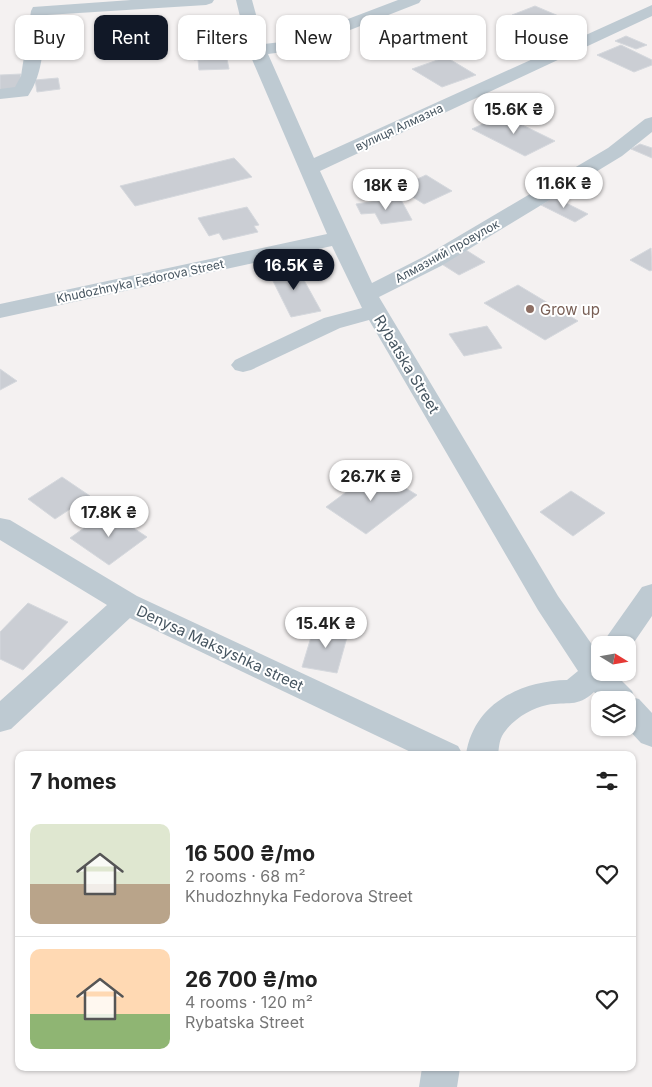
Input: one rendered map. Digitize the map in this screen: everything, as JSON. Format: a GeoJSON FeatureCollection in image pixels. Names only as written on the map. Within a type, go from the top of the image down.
{"type":"FeatureCollection","features":[{"type":"Feature","properties":{"kind":"street"},"geometry":{"type":"LineString","coordinates":[[0,94],[22,92],[30,76],[39,11],[206,0]]}},
{"type":"Feature","properties":{"kind":"street","name":"Rybatska Street"},"geometry":{"type":"LineString","coordinates":[[244,0],[248,15]]}},
{"type":"Feature","properties":{"kind":"street"},"geometry":{"type":"LineString","coordinates":[[266,49],[293,46],[413,0]]}},
{"type":"Feature","properties":{"kind":"street","name":"вулиця Алмазна"},"geometry":{"type":"LineString","coordinates":[[309,168],[652,10]]}},
{"type":"Feature","properties":{"kind":"street","name":"Rybatska Street"},"geometry":{"type":"LineString","coordinates":[[261,60],[339,238],[371,303],[548,603],[591,661]]}},
{"type":"Feature","properties":{"kind":"street","name":"Алмазний провулок"},"geometry":{"type":"LineString","coordinates":[[243,365],[332,324],[371,303],[433,261],[615,152],[652,123]]}},
{"type":"Feature","properties":{"kind":"street","name":"Khudozhnyka Fedorova Street"},"geometry":{"type":"LineString","coordinates":[[0,311],[339,238]]}},
{"type":"Feature","properties":{"kind":"street","name":"Denysa Maksyshka street"},"geometry":{"type":"LineString","coordinates":[[0,527],[127,604],[439,751]]}},
{"type":"Feature","properties":{"kind":"street"},"geometry":{"type":"LineString","coordinates":[[622,636],[652,594]]}},
{"type":"Feature","properties":{"kind":"street"},"geometry":{"type":"LineString","coordinates":[[0,720],[127,604]]}},
{"type":"Feature","properties":{"kind":"street"},"geometry":{"type":"LineString","coordinates":[[482,751],[489,729],[504,712],[524,700],[548,693],[574,692],[591,677]]}},
{"type":"Feature","properties":{"kind":"street","name":"Rybatska Street"},"geometry":{"type":"LineString","coordinates":[[606,681],[613,691]]}},
{"type":"Feature","properties":{"kind":"street"},"geometry":{"type":"LineString","coordinates":[[636,717],[652,734]]}},
{"type":"Feature","properties":{"kind":"street"},"geometry":{"type":"LineString","coordinates":[[438,1087],[441,1071]]}},
{"type":"Feature","properties":{"kind":"building"},"geometry":{"type":"Polygon","coordinates":[[[535,6],[556,15],[512,15],[535,6]]]}},
{"type":"Feature","properties":{"kind":"building"},"geometry":{"type":"Polygon","coordinates":[[[626,36],[647,45],[636,49],[615,41],[626,36]]]}},
{"type":"Feature","properties":{"kind":"building"},"geometry":{"type":"Polygon","coordinates":[[[621,45],[652,60],[652,65],[634,72],[597,55],[621,45]]]}},
{"type":"Feature","properties":{"kind":"building"},"geometry":{"type":"Polygon","coordinates":[[[198,60],[227,60],[229,69],[199,70],[198,60]]]}},
{"type":"Feature","properties":{"kind":"building"},"geometry":{"type":"Polygon","coordinates":[[[438,60],[451,60],[476,75],[442,87],[412,69],[438,60]]]}},
{"type":"Feature","properties":{"kind":"building"},"geometry":{"type":"Polygon","coordinates":[[[21,74],[19,91],[0,92],[0,75],[21,74]]]}},
{"type":"Feature","properties":{"kind":"building"},"geometry":{"type":"Polygon","coordinates":[[[58,78],[60,89],[37,92],[35,80],[58,78]]]}},
{"type":"Feature","properties":{"kind":"building"},"geometry":{"type":"Polygon","coordinates":[[[502,115],[555,141],[525,156],[472,129],[502,115]]]}},
{"type":"Feature","properties":{"kind":"building"},"geometry":{"type":"Polygon","coordinates":[[[640,144],[652,148],[652,158],[631,149],[640,144]]]}},
{"type":"Feature","properties":{"kind":"building"},"geometry":{"type":"Polygon","coordinates":[[[234,158],[252,177],[135,206],[120,186],[234,158]]]}},
{"type":"Feature","properties":{"kind":"building"},"geometry":{"type":"Polygon","coordinates":[[[426,175],[452,191],[424,204],[398,188],[426,175]]]}},
{"type":"Feature","properties":{"kind":"building"},"geometry":{"type":"Polygon","coordinates":[[[554,197],[588,214],[575,222],[541,205],[554,197]]]}},
{"type":"Feature","properties":{"kind":"building"},"geometry":{"type":"Polygon","coordinates":[[[400,198],[412,220],[381,224],[375,213],[361,214],[356,204],[400,198]]]}},
{"type":"Feature","properties":{"kind":"building"},"geometry":{"type":"Polygon","coordinates":[[[247,207],[259,225],[254,226],[258,232],[223,240],[219,233],[209,236],[198,218],[247,207]]]}},
{"type":"Feature","properties":{"kind":"building"},"geometry":{"type":"Polygon","coordinates":[[[651,248],[652,270],[650,271],[630,260],[651,248]]]}},
{"type":"Feature","properties":{"kind":"building"},"geometry":{"type":"Polygon","coordinates":[[[466,250],[485,262],[459,275],[440,263],[466,250]]]}},
{"type":"Feature","properties":{"kind":"building"},"geometry":{"type":"Polygon","coordinates":[[[295,264],[321,311],[291,317],[267,269],[295,264]]]}},
{"type":"Feature","properties":{"kind":"building"},"geometry":{"type":"Polygon","coordinates":[[[518,285],[578,321],[545,340],[484,303],[518,285]]]}},
{"type":"Feature","properties":{"kind":"building"},"geometry":{"type":"Polygon","coordinates":[[[487,326],[502,348],[464,356],[449,334],[487,326]]]}},
{"type":"Feature","properties":{"kind":"building"},"geometry":{"type":"Polygon","coordinates":[[[0,369],[17,381],[0,390],[0,369]]]}},
{"type":"Feature","properties":{"kind":"building"},"geometry":{"type":"Polygon","coordinates":[[[376,470],[417,495],[366,534],[326,507],[376,470]]]}},
{"type":"Feature","properties":{"kind":"building"},"geometry":{"type":"Polygon","coordinates":[[[62,477],[90,496],[55,519],[28,499],[62,477]]]}},
{"type":"Feature","properties":{"kind":"building"},"geometry":{"type":"Polygon","coordinates":[[[571,491],[605,513],[573,536],[540,512],[571,491]]]}},
{"type":"Feature","properties":{"kind":"building"},"geometry":{"type":"Polygon","coordinates":[[[108,511],[147,537],[109,565],[70,538],[108,511]]]}},
{"type":"Feature","properties":{"kind":"building"},"geometry":{"type":"Polygon","coordinates":[[[28,603],[68,622],[23,670],[0,659],[0,632],[28,603]]]}},
{"type":"Feature","properties":{"kind":"building"},"geometry":{"type":"Polygon","coordinates":[[[315,624],[349,630],[337,673],[302,667],[315,624]]]}},
{"type":"Feature","properties":{"kind":"place","name":"Grow up"},"geometry":{"type":"Point","coordinates":[530,309]}}]}
